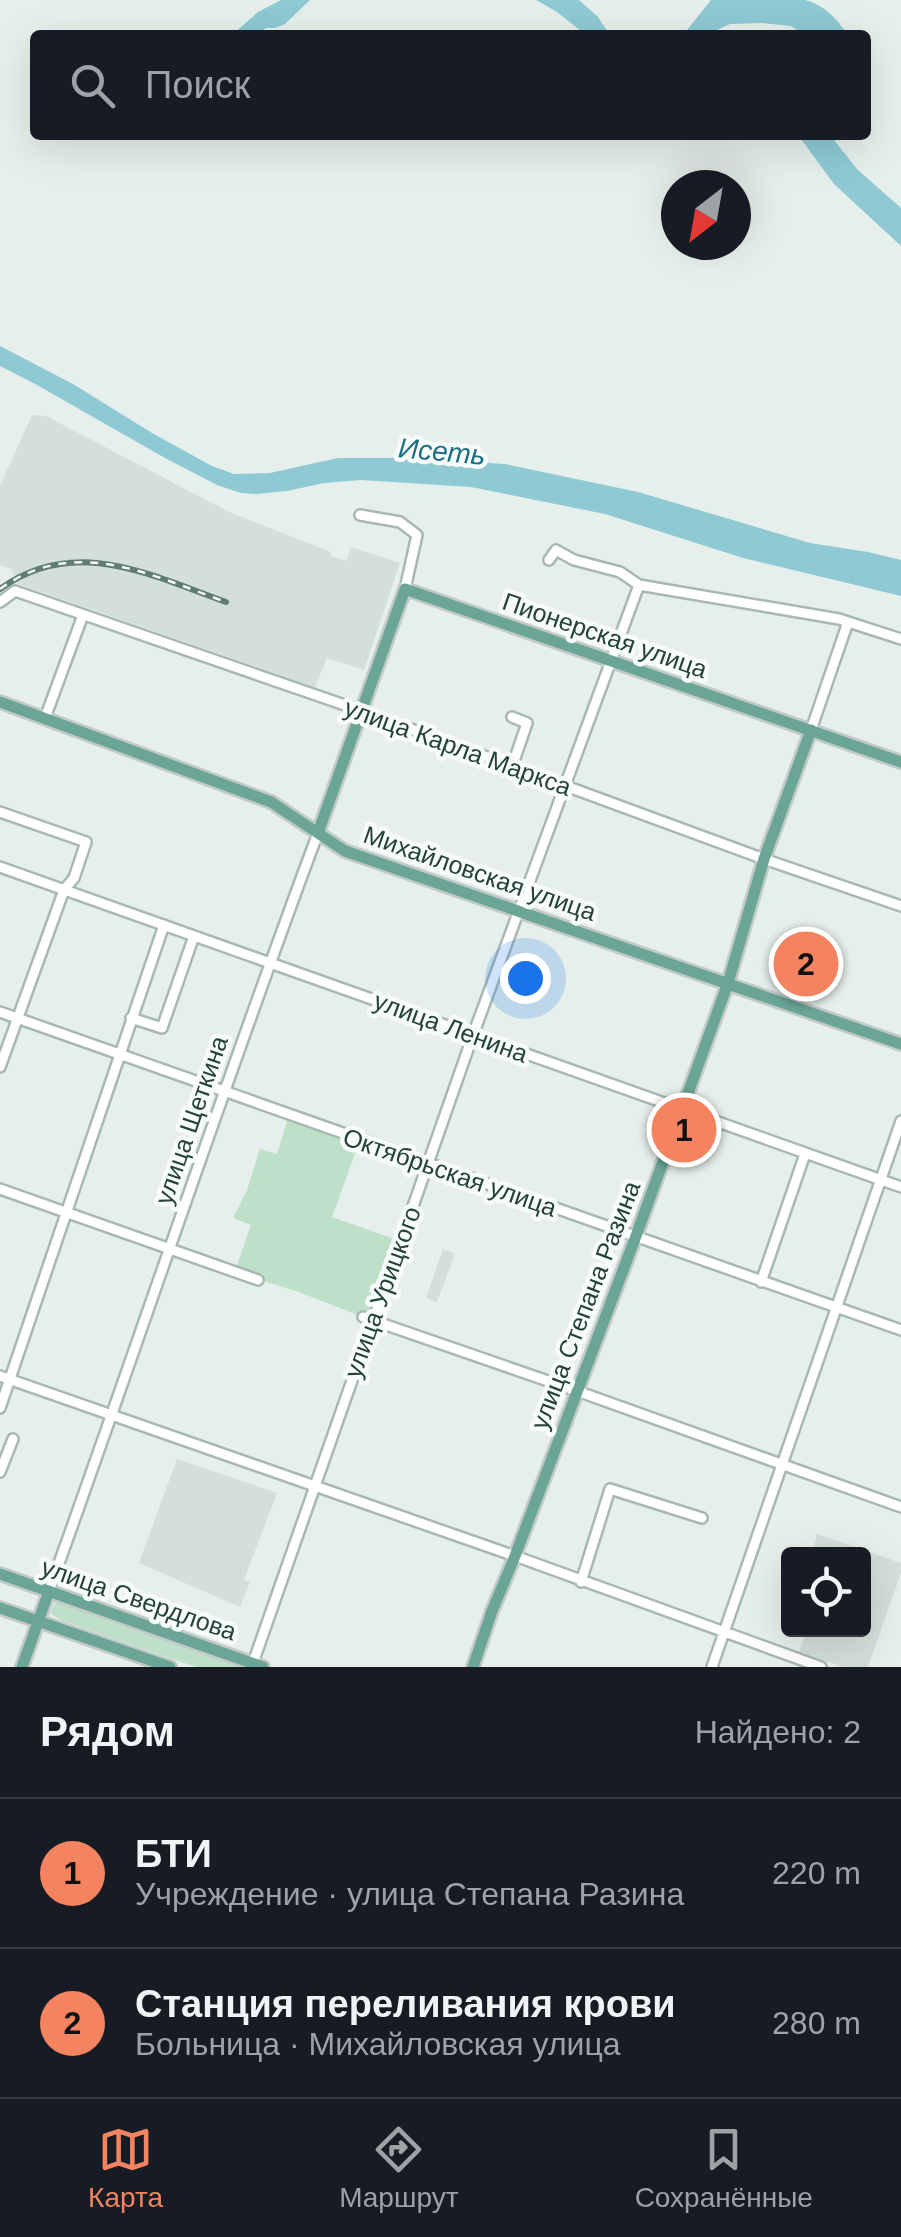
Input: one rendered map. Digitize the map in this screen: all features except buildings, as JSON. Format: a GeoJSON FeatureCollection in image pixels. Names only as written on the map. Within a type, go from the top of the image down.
{"type":"FeatureCollection","features":[{"type":"Feature","properties":{"kind":"main road","name":"Пионерская улица"},"geometry":{"type":"LineString","coordinates":[[405,589],[901,762]]}},
{"type":"Feature","properties":{"kind":"main road","name":"улица Щеткина"},"geometry":{"type":"LineString","coordinates":[[318,833],[405,589]]}},
{"type":"Feature","properties":{"kind":"main road","name":"Михайловская улица"},"geometry":{"type":"LineString","coordinates":[[0,702],[272,802],[345,850],[901,1044]]}},
{"type":"Feature","properties":{"kind":"main road","name":"улица Степана Разина"},"geometry":{"type":"LineString","coordinates":[[473,1667],[728,983],[764,859],[810,730]]}},
{"type":"Feature","properties":{"kind":"main road","name":"улица Свердлова"},"geometry":{"type":"LineString","coordinates":[[0,1574],[258,1665]]}},
{"type":"Feature","properties":{"kind":"main road","name":"улица Щеткина"},"geometry":{"type":"LineString","coordinates":[[22,1667],[49,1591]]}},
{"type":"Feature","properties":{"kind":"main road"},"geometry":{"type":"LineString","coordinates":[[0,1608],[164,1666]]}},
{"type":"Feature","properties":{"kind":"street"},"geometry":{"type":"LineString","coordinates":[[360,515],[400,522],[417,535],[405,589]]}},
{"type":"Feature","properties":{"kind":"street"},"geometry":{"type":"LineString","coordinates":[[549,560],[556,550],[574,560],[620,572],[639,586],[848,622],[901,639]]}},
{"type":"Feature","properties":{"kind":"street","name":"улица Урицкого"},"geometry":{"type":"LineString","coordinates":[[258,1665],[367,1318],[639,586]]}},
{"type":"Feature","properties":{"kind":"street","name":"улица Карла Маркса"},"geometry":{"type":"LineString","coordinates":[[0,602],[14,591],[362,711],[901,906]]}},
{"type":"Feature","properties":{"kind":"street"},"geometry":{"type":"LineString","coordinates":[[46,718],[83,615]]}},
{"type":"Feature","properties":{"kind":"street"},"geometry":{"type":"LineString","coordinates":[[810,730],[848,622]]}},
{"type":"Feature","properties":{"kind":"street"},"geometry":{"type":"LineString","coordinates":[[512,717],[527,723],[512,767]]}},
{"type":"Feature","properties":{"kind":"street"},"geometry":{"type":"LineString","coordinates":[[0,812],[86,842],[82,861],[64,890],[0,1068]]}},
{"type":"Feature","properties":{"kind":"street","name":"улица Щеткина"},"geometry":{"type":"LineString","coordinates":[[49,1591],[318,833]]}},
{"type":"Feature","properties":{"kind":"street","name":"улица Ленина"},"geometry":{"type":"LineString","coordinates":[[0,867],[901,1187]]}},
{"type":"Feature","properties":{"kind":"street"},"geometry":{"type":"LineString","coordinates":[[0,1408],[4,1378],[66,1212],[164,925]]}},
{"type":"Feature","properties":{"kind":"street"},"geometry":{"type":"LineString","coordinates":[[131,1018],[162,1028],[194,936]]}},
{"type":"Feature","properties":{"kind":"street","name":"Октябрьская улица"},"geometry":{"type":"LineString","coordinates":[[0,1012],[901,1330]]}},
{"type":"Feature","properties":{"kind":"street"},"geometry":{"type":"LineString","coordinates":[[712,1667],[901,1122]]}},
{"type":"Feature","properties":{"kind":"street"},"geometry":{"type":"LineString","coordinates":[[760,1282],[805,1154]]}},
{"type":"Feature","properties":{"kind":"street"},"geometry":{"type":"LineString","coordinates":[[0,1189],[258,1280]]}},
{"type":"Feature","properties":{"kind":"street"},"geometry":{"type":"LineString","coordinates":[[367,1318],[901,1507]]}},
{"type":"Feature","properties":{"kind":"street"},"geometry":{"type":"LineString","coordinates":[[4,1378],[821,1667]]}},
{"type":"Feature","properties":{"kind":"street"},"geometry":{"type":"LineString","coordinates":[[0,1472],[13,1439]]}},
{"type":"Feature","properties":{"kind":"street"},"geometry":{"type":"LineString","coordinates":[[582,1582],[610,1489],[702,1518]]}},
{"type":"Feature","properties":{"kind":"shaded area"},"geometry":{"type":"Polygon","coordinates":[[[32,415],[46,416],[229,512],[331,552],[331,556],[346,561],[351,547],[400,563],[364,670],[327,658],[315,687],[18,584],[11,569],[0,565],[0,486],[32,415]]]}},
{"type":"Feature","properties":{"kind":"shaded area"},"geometry":{"type":"Polygon","coordinates":[[[443,1249],[455,1254],[437,1302],[426,1298],[443,1249]]]}},
{"type":"Feature","properties":{"kind":"shaded area"},"geometry":{"type":"Polygon","coordinates":[[[177,1459],[277,1493],[244,1580],[250,1582],[240,1607],[139,1563],[177,1459]]]}},
{"type":"Feature","properties":{"kind":"shaded area"},"geometry":{"type":"Polygon","coordinates":[[[817,1534],[855,1547],[814,1547],[817,1534]]]}},
{"type":"Feature","properties":{"kind":"shaded area"},"geometry":{"type":"Polygon","coordinates":[[[871,1553],[901,1563],[901,1573],[868,1667],[843,1667],[799,1652],[804,1637],[871,1637],[871,1553]]]}},
{"type":"Feature","properties":{"kind":"green space"},"geometry":{"type":"Polygon","coordinates":[[[289,1115],[360,1140],[332,1217],[400,1241],[371,1320],[235,1272],[251,1225],[233,1218],[260,1149],[277,1154],[289,1115]]]}},
{"type":"Feature","properties":{"kind":"green space"},"geometry":{"type":"Polygon","coordinates":[[[55,1602],[238,1664],[237,1667],[196,1667],[60,1620],[50,1613],[55,1602]]]}},
{"type":"Feature","properties":{"kind":"water"},"geometry":{"type":"Polygon","coordinates":[[[281,0],[310,0],[285,24],[263,30],[238,30],[258,12],[281,0]]]}},
{"type":"Feature","properties":{"kind":"water"},"geometry":{"type":"Polygon","coordinates":[[[536,0],[579,0],[607,30],[580,30],[536,0]]]}},
{"type":"Feature","properties":{"kind":"water"},"geometry":{"type":"Polygon","coordinates":[[[711,0],[805,0],[830,13],[844,30],[797,30],[762,23],[687,30],[711,0]]]}},
{"type":"Feature","properties":{"kind":"water"},"geometry":{"type":"Polygon","coordinates":[[[802,140],[834,140],[857,169],[901,208],[901,246],[834,184],[802,140]]]}},
{"type":"Feature","properties":{"kind":"water"},"geometry":{"type":"Polygon","coordinates":[[[0,346],[212,466],[234,474],[270,473],[338,458],[505,464],[638,492],[810,543],[901,560],[901,596],[743,558],[605,514],[471,487],[361,480],[241,493],[165,458],[0,366],[0,346]]]}},
{"type":"Feature","properties":{"kind":"railway"},"geometry":{"type":"LineString","coordinates":[[0,589],[28,573],[56,564],[84,562],[141,572],[226,602]]}},
{"type":"Feature","properties":{"kind":"place","name":"Станция переливания крови"},"geometry":{"type":"Point","coordinates":[806,964]}},
{"type":"Feature","properties":{"kind":"place","name":"БТИ"},"geometry":{"type":"Point","coordinates":[684,1130]}},
{"type":"Feature","properties":{"kind":"water label","name":"Исеть"},"geometry":{"type":"Point","coordinates":[442,451]}}]}
